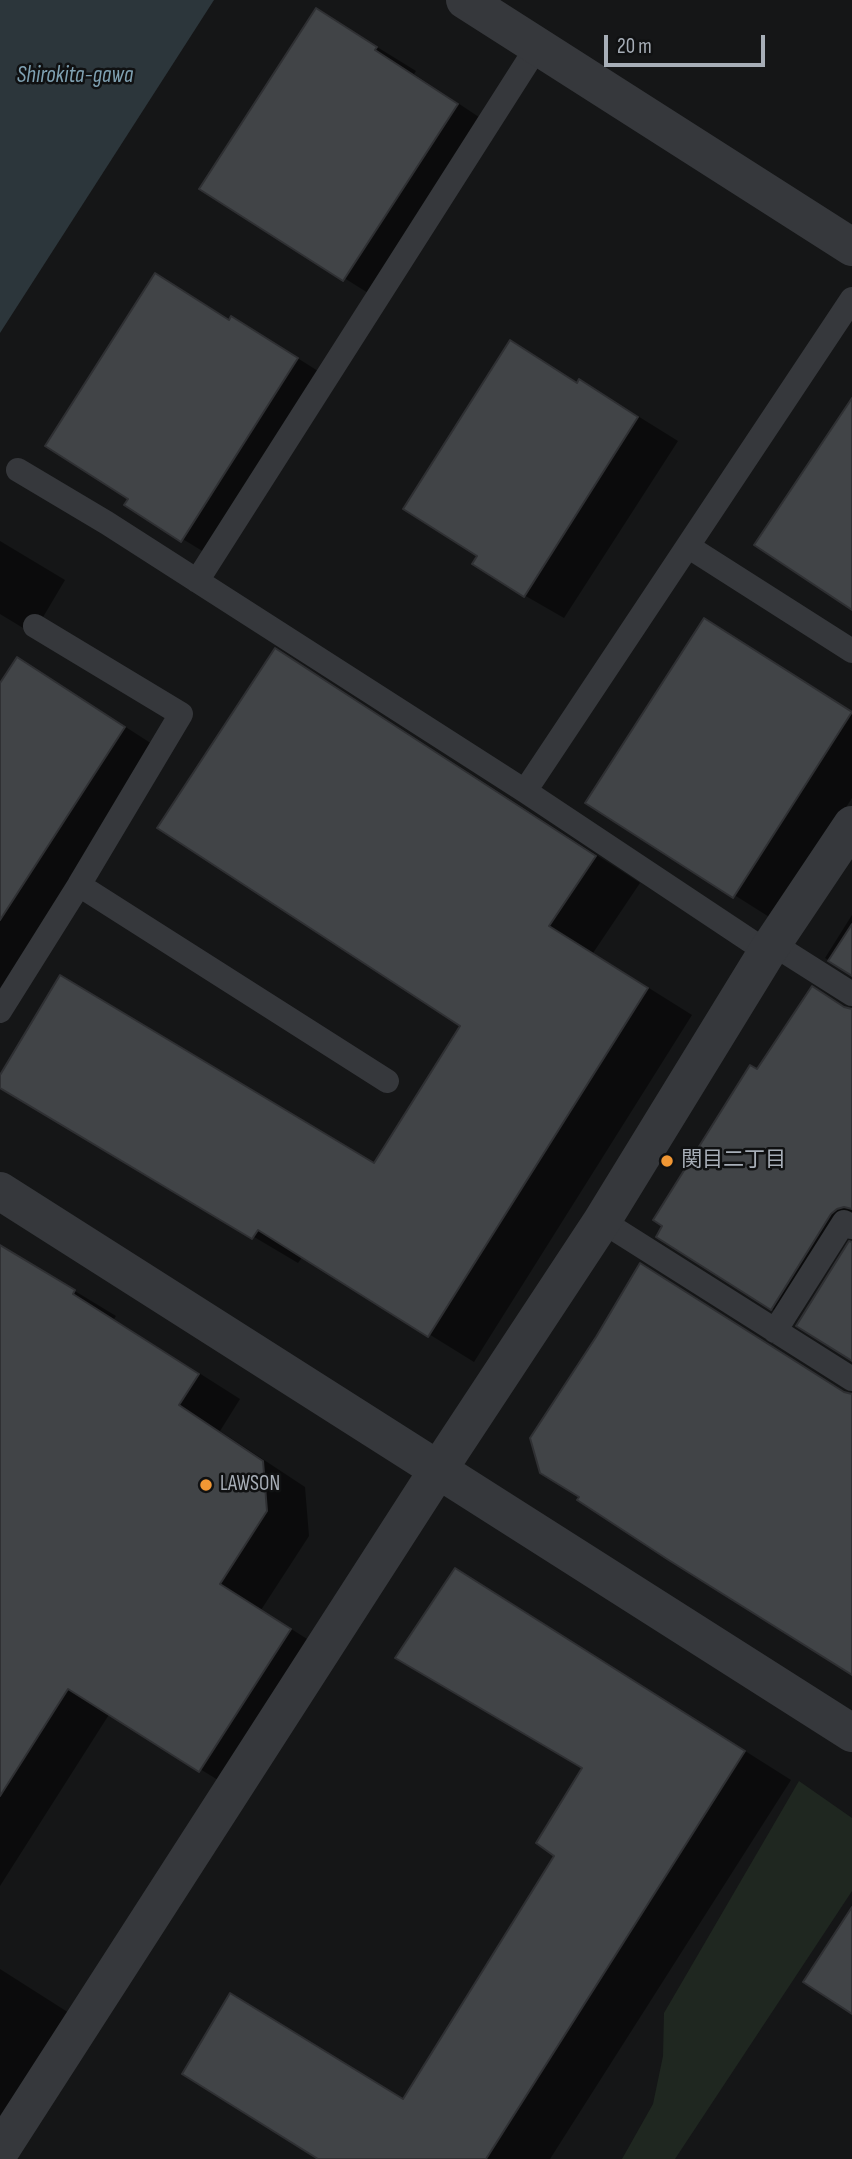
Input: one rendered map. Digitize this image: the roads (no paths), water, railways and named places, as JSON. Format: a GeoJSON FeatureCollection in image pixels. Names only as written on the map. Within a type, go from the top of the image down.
{"type":"FeatureCollection","features":[{"type":"Feature","properties":{"kind":"street"},"geometry":{"type":"LineString","coordinates":[[465,0],[852,247]]}},
{"type":"Feature","properties":{"kind":"street"},"geometry":{"type":"LineString","coordinates":[[0,2151],[438,1469],[602,1221],[770,948],[852,825]]}},
{"type":"Feature","properties":{"kind":"street"},"geometry":{"type":"LineString","coordinates":[[0,1191],[852,1733]]}},
{"type":"Feature","properties":{"kind":"lane"},"geometry":{"type":"LineString","coordinates":[[197,581],[537,47]]}},
{"type":"Feature","properties":{"kind":"lane"},"geometry":{"type":"LineString","coordinates":[[525,792],[852,299]]}},
{"type":"Feature","properties":{"kind":"lane"},"geometry":{"type":"LineString","coordinates":[[18,470],[107,523],[770,948],[852,994]]}},
{"type":"Feature","properties":{"kind":"lane"},"geometry":{"type":"LineString","coordinates":[[689,547],[852,651]]}},
{"type":"Feature","properties":{"kind":"lane"},"geometry":{"type":"LineString","coordinates":[[0,1011],[79,885],[181,713],[35,626]]}},
{"type":"Feature","properties":{"kind":"lane"},"geometry":{"type":"LineString","coordinates":[[79,885],[387,1081]]}},
{"type":"Feature","properties":{"kind":"lane"},"geometry":{"type":"LineString","coordinates":[[602,1221],[852,1379]]}},
{"type":"Feature","properties":{"kind":"lane"},"geometry":{"type":"LineString","coordinates":[[775,1331],[844,1222],[852,1227]]}},
{"type":"Feature","properties":{"kind":"water","name":"Shirokita-gawa"},"geometry":{"type":"Polygon","coordinates":[[[0,0],[214,0],[0,333],[0,0]]]}},
{"type":"Feature","properties":{"kind":"place","name":"関目二丁目"},"geometry":{"type":"Point","coordinates":[667,1161]}},
{"type":"Feature","properties":{"kind":"place","name":"LAWSON"},"geometry":{"type":"Point","coordinates":[206,1485]}}]}
